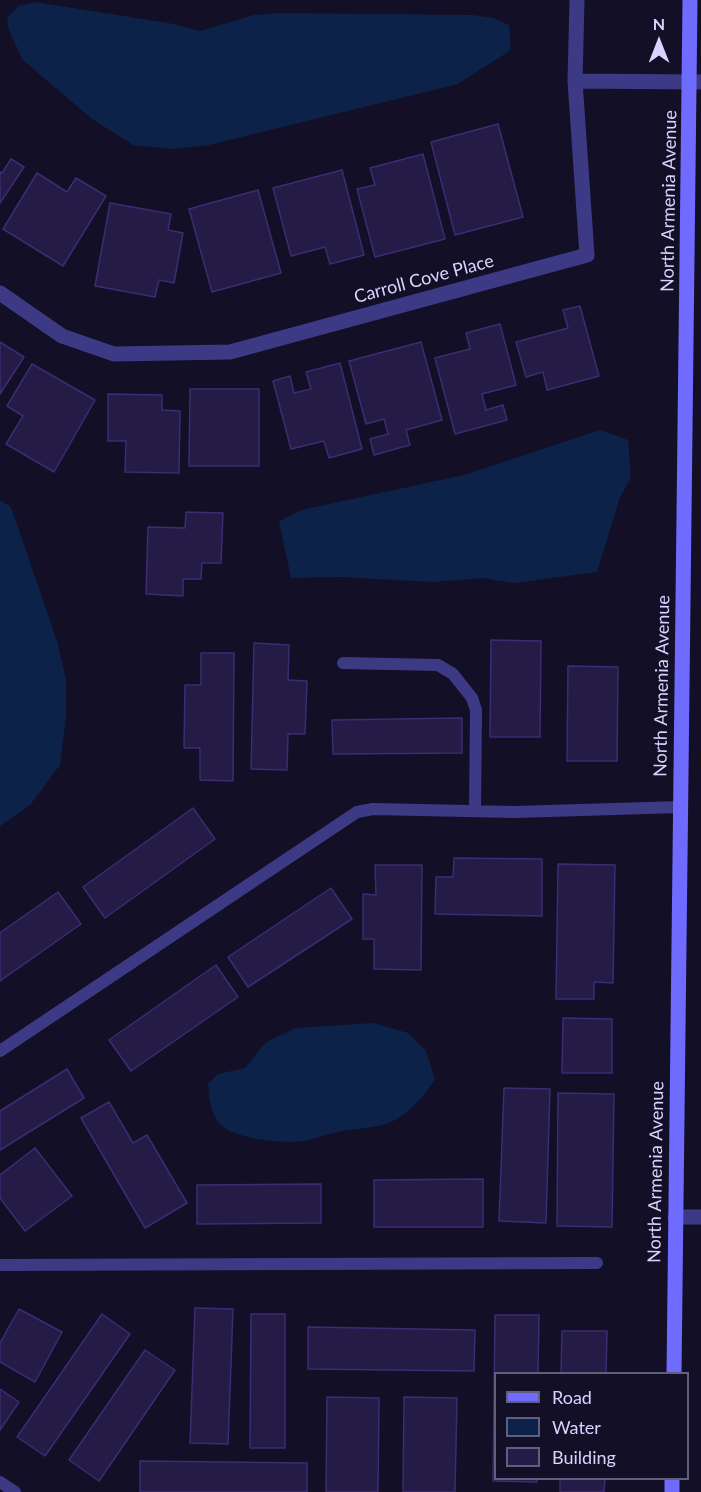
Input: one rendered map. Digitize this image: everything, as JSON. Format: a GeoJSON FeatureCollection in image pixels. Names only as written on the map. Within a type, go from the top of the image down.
{"type":"FeatureCollection","features":[{"type":"Feature","properties":{"kind":"main road","name":"North Armenia Avenue"},"geometry":{"type":"LineString","coordinates":[[674,1372],[680,807],[695,82],[690,0]]}},
{"type":"Feature","properties":{"kind":"street"},"geometry":{"type":"LineString","coordinates":[[577,0],[574,81],[695,82]]}},
{"type":"Feature","properties":{"kind":"street","name":"Carroll Cove Place"},"geometry":{"type":"LineString","coordinates":[[0,293],[62,336],[114,354],[230,352],[587,255],[574,81]]}},
{"type":"Feature","properties":{"kind":"street"},"geometry":{"type":"LineString","coordinates":[[675,1216],[701,1216]]}},
{"type":"Feature","properties":{"kind":"lane"},"geometry":{"type":"LineString","coordinates":[[343,663],[438,665],[453,674],[472,698],[476,710],[475,811]]}},
{"type":"Feature","properties":{"kind":"lane"},"geometry":{"type":"LineString","coordinates":[[0,1051],[357,812],[373,809],[475,811],[680,807]]}},
{"type":"Feature","properties":{"kind":"lane"},"geometry":{"type":"LineString","coordinates":[[0,1265],[597,1263]]}},
{"type":"Feature","properties":{"kind":"lane"},"geometry":{"type":"LineString","coordinates":[[0,1482],[15,1492]]}},
{"type":"Feature","properties":{"kind":"water"},"geometry":{"type":"Polygon","coordinates":[[[35,2],[174,24],[200,31],[254,15],[277,13],[472,15],[493,18],[509,25],[511,50],[458,84],[209,145],[174,149],[133,145],[92,119],[23,60],[9,31],[7,18],[19,6],[35,2]]]}},
{"type":"Feature","properties":{"kind":"water"},"geometry":{"type":"Polygon","coordinates":[[[600,430],[628,440],[631,478],[620,497],[597,572],[515,583],[482,578],[433,582],[340,577],[291,578],[279,521],[301,510],[464,475],[600,430]]]}},
{"type":"Feature","properties":{"kind":"water"},"geometry":{"type":"Polygon","coordinates":[[[0,500],[11,507],[57,641],[66,679],[66,717],[60,765],[30,805],[0,826],[0,500]]]}},
{"type":"Feature","properties":{"kind":"water"},"geometry":{"type":"Polygon","coordinates":[[[373,1023],[408,1033],[426,1051],[435,1079],[418,1101],[397,1119],[378,1126],[294,1142],[246,1137],[226,1128],[216,1119],[210,1105],[208,1084],[218,1074],[245,1068],[266,1042],[296,1028],[373,1023]]]}},
{"type":"Feature","properties":{"kind":"building"},"geometry":{"type":"Polygon","coordinates":[[[498,124],[523,217],[455,235],[431,142],[498,124]]]}},
{"type":"Feature","properties":{"kind":"building"},"geometry":{"type":"Polygon","coordinates":[[[423,154],[445,239],[375,257],[357,189],[375,185],[370,168],[423,154]]]}},
{"type":"Feature","properties":{"kind":"building"},"geometry":{"type":"Polygon","coordinates":[[[11,159],[24,167],[0,203],[0,172],[2,173],[11,159]]]}},
{"type":"Feature","properties":{"kind":"building"},"geometry":{"type":"Polygon","coordinates":[[[342,170],[364,255],[330,264],[325,247],[291,256],[273,188],[342,170]]]}},
{"type":"Feature","properties":{"kind":"building"},"geometry":{"type":"Polygon","coordinates":[[[37,173],[67,192],[76,178],[106,196],[63,266],[3,229],[37,173]]]}},
{"type":"Feature","properties":{"kind":"building"},"geometry":{"type":"Polygon","coordinates":[[[258,190],[281,273],[212,292],[189,209],[258,190]]]}},
{"type":"Feature","properties":{"kind":"building"},"geometry":{"type":"Polygon","coordinates":[[[110,203],[171,214],[168,230],[183,233],[174,283],[159,280],[155,297],[95,286],[110,203]]]}},
{"type":"Feature","properties":{"kind":"building"},"geometry":{"type":"Polygon","coordinates":[[[580,306],[599,376],[547,390],[543,372],[526,377],[516,342],[568,328],[563,310],[580,306]]]}},
{"type":"Feature","properties":{"kind":"building"},"geometry":{"type":"Polygon","coordinates":[[[500,324],[516,385],[482,394],[486,410],[503,405],[507,420],[455,434],[435,358],[470,349],[466,333],[500,324]]]}},
{"type":"Feature","properties":{"kind":"building"},"geometry":{"type":"Polygon","coordinates":[[[0,342],[24,357],[0,394],[0,342]]]}},
{"type":"Feature","properties":{"kind":"building"},"geometry":{"type":"Polygon","coordinates":[[[421,342],[442,420],[406,430],[410,445],[374,455],[370,439],[388,434],[384,419],[366,424],[349,361],[421,342]]]}},
{"type":"Feature","properties":{"kind":"building"},"geometry":{"type":"Polygon","coordinates":[[[340,363],[362,449],[329,458],[324,441],[291,449],[273,381],[290,376],[294,393],[311,389],[306,372],[340,363]]]}},
{"type":"Feature","properties":{"kind":"building"},"geometry":{"type":"Polygon","coordinates":[[[32,364],[95,400],[54,472],[6,444],[23,416],[7,406],[32,364]]]}},
{"type":"Feature","properties":{"kind":"building"},"geometry":{"type":"Polygon","coordinates":[[[190,389],[259,389],[259,466],[189,466],[190,389]]]}},
{"type":"Feature","properties":{"kind":"building"},"geometry":{"type":"Polygon","coordinates":[[[108,394],[162,395],[162,410],[180,411],[179,473],[125,472],[126,441],[108,441],[108,394]]]}},
{"type":"Feature","properties":{"kind":"building"},"geometry":{"type":"Polygon","coordinates":[[[186,512],[223,513],[221,563],[202,563],[201,579],[183,579],[183,596],[146,594],[148,527],[185,528],[186,512]]]}},
{"type":"Feature","properties":{"kind":"building"},"geometry":{"type":"Polygon","coordinates":[[[491,640],[541,641],[540,737],[490,737],[491,640]]]}},
{"type":"Feature","properties":{"kind":"building"},"geometry":{"type":"Polygon","coordinates":[[[254,643],[289,645],[288,680],[307,681],[305,734],[288,734],[287,770],[251,769],[254,643]]]}},
{"type":"Feature","properties":{"kind":"building"},"geometry":{"type":"Polygon","coordinates":[[[201,653],[234,653],[233,781],[200,780],[200,748],[184,748],[185,685],[201,685],[201,653]]]}},
{"type":"Feature","properties":{"kind":"building"},"geometry":{"type":"Polygon","coordinates":[[[568,666],[618,667],[617,761],[567,761],[568,666]]]}},
{"type":"Feature","properties":{"kind":"building"},"geometry":{"type":"Polygon","coordinates":[[[462,718],[462,753],[333,754],[332,720],[462,718]]]}},
{"type":"Feature","properties":{"kind":"building"},"geometry":{"type":"Polygon","coordinates":[[[193,808],[215,839],[105,918],[83,887],[193,808]]]}},
{"type":"Feature","properties":{"kind":"building"},"geometry":{"type":"Polygon","coordinates":[[[454,858],[542,859],[542,916],[435,914],[436,877],[453,877],[454,858]]]}},
{"type":"Feature","properties":{"kind":"building"},"geometry":{"type":"Polygon","coordinates":[[[558,864],[615,865],[613,983],[594,982],[594,999],[556,999],[558,864]]]}},
{"type":"Feature","properties":{"kind":"building"},"geometry":{"type":"Polygon","coordinates":[[[375,865],[422,865],[421,970],[374,969],[374,939],[363,939],[363,894],[376,895],[375,865]]]}},
{"type":"Feature","properties":{"kind":"building"},"geometry":{"type":"Polygon","coordinates":[[[331,888],[352,919],[248,987],[228,957],[331,888]]]}},
{"type":"Feature","properties":{"kind":"building"},"geometry":{"type":"Polygon","coordinates":[[[58,892],[81,924],[0,981],[0,933],[58,892]]]}},
{"type":"Feature","properties":{"kind":"building"},"geometry":{"type":"Polygon","coordinates":[[[216,965],[238,997],[131,1071],[109,1040],[216,965]]]}},
{"type":"Feature","properties":{"kind":"building"},"geometry":{"type":"Polygon","coordinates":[[[563,1018],[612,1019],[612,1073],[562,1073],[563,1018]]]}},
{"type":"Feature","properties":{"kind":"building"},"geometry":{"type":"Polygon","coordinates":[[[67,1069],[84,1098],[0,1150],[0,1111],[67,1069]]]}},
{"type":"Feature","properties":{"kind":"building"},"geometry":{"type":"Polygon","coordinates":[[[504,1088],[550,1089],[546,1223],[499,1221],[504,1088]]]}},
{"type":"Feature","properties":{"kind":"building"},"geometry":{"type":"Polygon","coordinates":[[[558,1093],[614,1094],[612,1227],[557,1226],[558,1093]]]}},
{"type":"Feature","properties":{"kind":"building"},"geometry":{"type":"Polygon","coordinates":[[[109,1102],[133,1143],[147,1135],[187,1203],[145,1228],[81,1118],[109,1102]]]}},
{"type":"Feature","properties":{"kind":"building"},"geometry":{"type":"Polygon","coordinates":[[[35,1148],[72,1196],[25,1231],[0,1198],[0,1175],[35,1148]]]}},
{"type":"Feature","properties":{"kind":"building"},"geometry":{"type":"Polygon","coordinates":[[[483,1179],[483,1227],[374,1227],[374,1180],[483,1179]]]}},
{"type":"Feature","properties":{"kind":"building"},"geometry":{"type":"Polygon","coordinates":[[[321,1184],[321,1223],[197,1224],[197,1185],[321,1184]]]}},
{"type":"Feature","properties":{"kind":"building"},"geometry":{"type":"Polygon","coordinates":[[[195,1308],[233,1309],[228,1444],[190,1443],[195,1308]]]}},
{"type":"Feature","properties":{"kind":"building"},"geometry":{"type":"Polygon","coordinates":[[[19,1309],[62,1332],[35,1382],[0,1362],[0,1343],[19,1309]]]}},
{"type":"Feature","properties":{"kind":"building"},"geometry":{"type":"Polygon","coordinates":[[[102,1314],[130,1334],[45,1456],[17,1437],[102,1314]]]}},
{"type":"Feature","properties":{"kind":"building"},"geometry":{"type":"Polygon","coordinates":[[[251,1314],[285,1314],[285,1448],[250,1448],[251,1314]]]}},
{"type":"Feature","properties":{"kind":"building"},"geometry":{"type":"Polygon","coordinates":[[[495,1315],[539,1315],[538,1372],[494,1372],[495,1315]]]}},
{"type":"Feature","properties":{"kind":"building"},"geometry":{"type":"Polygon","coordinates":[[[308,1327],[475,1330],[474,1371],[308,1369],[308,1327]]]}},
{"type":"Feature","properties":{"kind":"building"},"geometry":{"type":"Polygon","coordinates":[[[562,1331],[607,1331],[606,1372],[561,1372],[562,1331]]]}},
{"type":"Feature","properties":{"kind":"building"},"geometry":{"type":"Polygon","coordinates":[[[145,1350],[175,1370],[99,1481],[69,1460],[145,1350]]]}},
{"type":"Feature","properties":{"kind":"building"},"geometry":{"type":"Polygon","coordinates":[[[0,1389],[19,1402],[0,1430],[0,1389]]]}},
{"type":"Feature","properties":{"kind":"building"},"geometry":{"type":"Polygon","coordinates":[[[327,1397],[379,1398],[378,1492],[326,1492],[327,1397]]]}},
{"type":"Feature","properties":{"kind":"building"},"geometry":{"type":"Polygon","coordinates":[[[404,1397],[457,1398],[455,1492],[403,1492],[404,1397]]]}},
{"type":"Feature","properties":{"kind":"building"},"geometry":{"type":"Polygon","coordinates":[[[494,1398],[494,1480],[537,1480],[537,1482],[493,1481],[494,1398]]]}},
{"type":"Feature","properties":{"kind":"building"},"geometry":{"type":"Polygon","coordinates":[[[140,1461],[307,1463],[307,1492],[140,1492],[140,1461]]]}},
{"type":"Feature","properties":{"kind":"building"},"geometry":{"type":"Polygon","coordinates":[[[560,1480],[605,1480],[604,1492],[560,1492],[560,1480]]]}}]}
